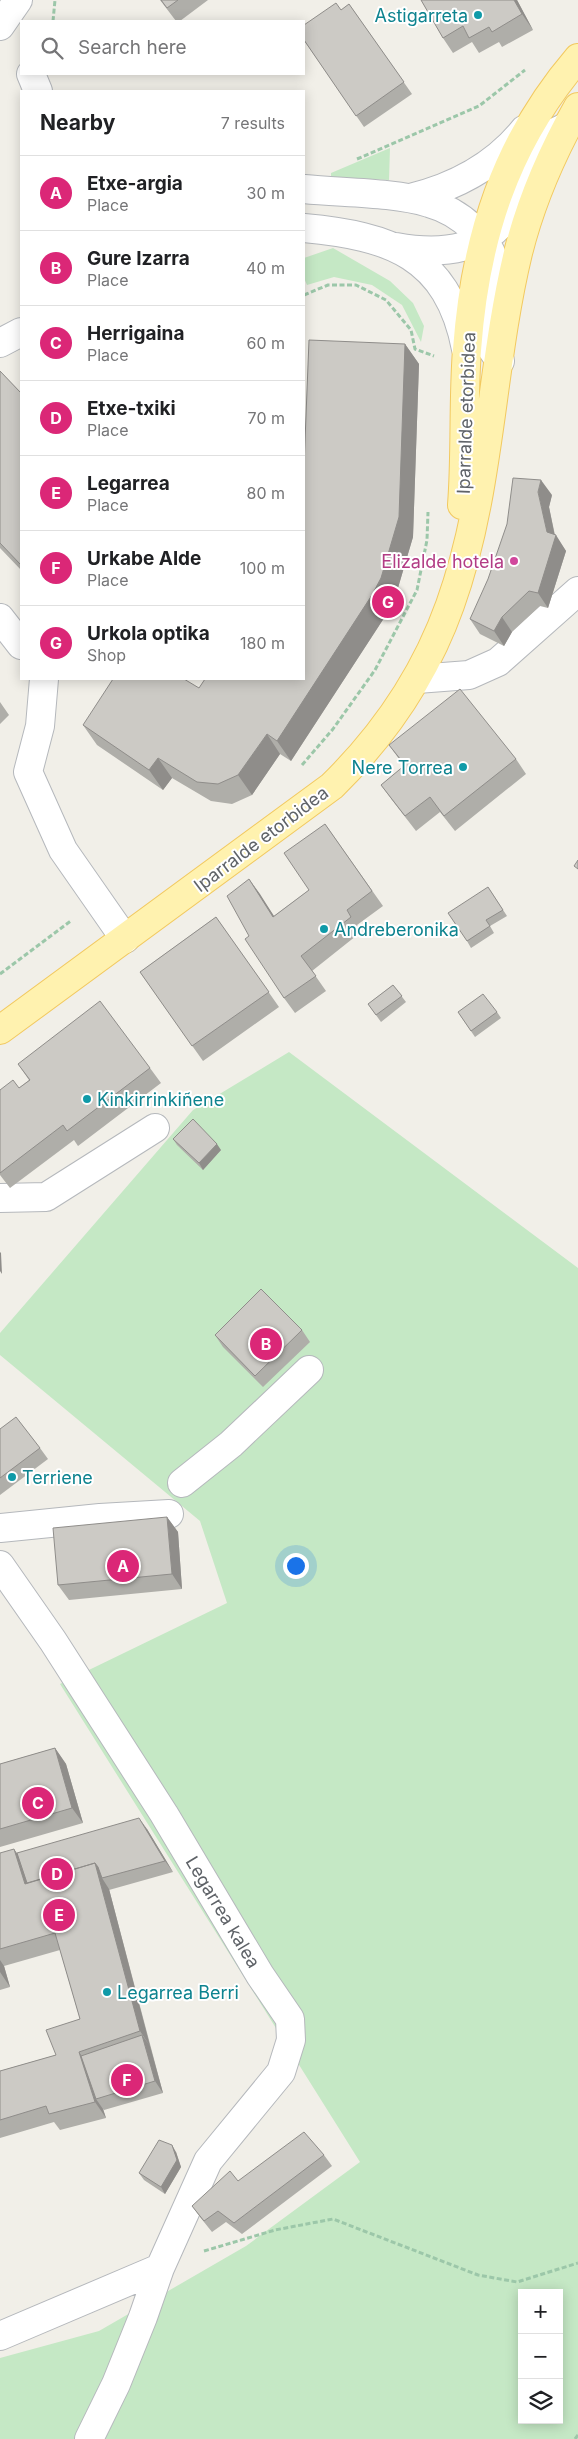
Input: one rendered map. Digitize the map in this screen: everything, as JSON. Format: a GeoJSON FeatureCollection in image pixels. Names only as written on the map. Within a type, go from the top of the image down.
{"type":"FeatureCollection","features":[{"type":"Feature","properties":{"kind":"main road","name":"Iparralde etorbidea"},"geometry":{"type":"LineString","coordinates":[[456,589],[463,494],[467,351],[471,302],[490,211],[508,168],[533,119],[578,58]]}},
{"type":"Feature","properties":{"kind":"main road","name":"Iparralde etorbidea"},"geometry":{"type":"LineString","coordinates":[[0,1030],[332,786],[383,731],[417,679],[443,624],[456,589],[478,497],[518,253],[532,206],[548,164],[572,116]]}},
{"type":"Feature","properties":{"kind":"street"},"geometry":{"type":"LineString","coordinates":[[0,26],[18,0]]}},
{"type":"Feature","properties":{"kind":"street"},"geometry":{"type":"LineString","coordinates":[[25,20],[28,0]]}},
{"type":"Feature","properties":{"kind":"street"},"geometry":{"type":"LineString","coordinates":[[31,75],[38,90]]}},
{"type":"Feature","properties":{"kind":"street"},"geometry":{"type":"LineString","coordinates":[[306,230],[355,234],[396,247],[421,252],[444,252],[462,248],[484,239],[499,225],[511,208],[529,164],[541,142],[572,116]]}},
{"type":"Feature","properties":{"kind":"street"},"geometry":{"type":"LineString","coordinates":[[306,230],[334,212],[358,209],[397,197],[444,189],[478,172],[498,157],[533,119]]}},
{"type":"Feature","properties":{"kind":"street"},"geometry":{"type":"LineString","coordinates":[[305,189],[397,197],[431,203],[449,212],[484,239],[492,254],[495,271],[485,336],[500,362]]}},
{"type":"Feature","properties":{"kind":"street"},"geometry":{"type":"LineString","coordinates":[[396,247],[431,274],[444,290],[460,323],[467,351]]}},
{"type":"Feature","properties":{"kind":"street"},"geometry":{"type":"LineString","coordinates":[[0,343],[20,333]]}},
{"type":"Feature","properties":{"kind":"street"},"geometry":{"type":"LineString","coordinates":[[417,679],[470,676],[498,662],[578,591]]}},
{"type":"Feature","properties":{"kind":"street"},"geometry":{"type":"LineString","coordinates":[[0,618],[20,644]]}},
{"type":"Feature","properties":{"kind":"street"},"geometry":{"type":"LineString","coordinates":[[44,680],[40,726],[28,772],[63,850],[124,939]]}},
{"type":"Feature","properties":{"kind":"street"},"geometry":{"type":"LineString","coordinates":[[0,1198],[46,1196],[155,1128]]}},
{"type":"Feature","properties":{"kind":"street"},"geometry":{"type":"LineString","coordinates":[[182,1484],[230,1444],[309,1370]]}},
{"type":"Feature","properties":{"kind":"street"},"geometry":{"type":"LineString","coordinates":[[0,1528],[100,1518],[169,1514]]}},
{"type":"Feature","properties":{"kind":"street","name":"Legarrea kalea"},"geometry":{"type":"LineString","coordinates":[[0,1564],[53,1641],[159,1805],[260,1975],[290,2019],[291,2040],[281,2072],[208,2162],[160,2268],[116,2384],[89,2439]]}},
{"type":"Feature","properties":{"kind":"street"},"geometry":{"type":"LineString","coordinates":[[0,2336],[160,2268]]}},
{"type":"Feature","properties":{"kind":"path"},"geometry":{"type":"LineString","coordinates":[[53,20],[55,0]]}},
{"type":"Feature","properties":{"kind":"path"},"geometry":{"type":"LineString","coordinates":[[398,140],[479,106],[530,66]]}},
{"type":"Feature","properties":{"kind":"path"},"geometry":{"type":"LineString","coordinates":[[305,295],[328,285],[356,285],[386,300],[410,330],[415,349],[434,356]]}},
{"type":"Feature","properties":{"kind":"path"},"geometry":{"type":"LineString","coordinates":[[434,348],[434,365]]}},
{"type":"Feature","properties":{"kind":"path"},"geometry":{"type":"LineString","coordinates":[[301,766],[333,729],[375,670],[416,590],[427,540],[428,511]]}},
{"type":"Feature","properties":{"kind":"path"},"geometry":{"type":"LineString","coordinates":[[0,974],[76,917],[103,910]]}},
{"type":"Feature","properties":{"kind":"path"},"geometry":{"type":"LineString","coordinates":[[160,2268],[201,2252],[275,2230],[333,2219],[478,2275],[517,2282],[578,2263]]}},
{"type":"Feature","properties":{"kind":"path"},"geometry":{"type":"LineString","coordinates":[[575,2439],[578,2435]]}},
{"type":"Feature","properties":{"kind":"green space"},"geometry":{"type":"Polygon","coordinates":[[[390,148],[389,180],[331,177],[331,173],[390,148]]]}},
{"type":"Feature","properties":{"kind":"green space"},"geometry":{"type":"Polygon","coordinates":[[[333,248],[390,281],[413,303],[424,326],[421,342],[402,305],[372,285],[334,277],[307,285],[305,280],[305,258],[333,248]]]}},
{"type":"Feature","properties":{"kind":"green space"},"geometry":{"type":"Polygon","coordinates":[[[289,1052],[578,1268],[578,2439],[0,2439],[0,2358],[99,2331],[246,2246],[360,2162],[60,1684],[227,1603],[200,1521],[0,1355],[0,1333],[193,1110],[289,1052]]]}},
{"type":"Feature","properties":{"kind":"building"},"geometry":{"type":"Polygon","coordinates":[[[161,0],[178,0],[167,8],[161,0]]]}},
{"type":"Feature","properties":{"kind":"building","name":"Astigarreta"},"geometry":{"type":"Polygon","coordinates":[[[421,0],[514,0],[522,14],[492,32],[489,27],[469,38],[463,26],[443,38],[421,0]]]}},
{"type":"Feature","properties":{"kind":"building"},"geometry":{"type":"Polygon","coordinates":[[[336,3],[341,10],[349,4],[404,82],[356,116],[305,41],[305,24],[336,3]]]}},
{"type":"Feature","properties":{"kind":"building"},"geometry":{"type":"Polygon","coordinates":[[[309,340],[405,344],[399,517],[381,578],[372,595],[277,741],[267,734],[238,775],[218,784],[197,782],[158,758],[149,770],[83,725],[112,680],[186,680],[199,688],[204,680],[305,680],[305,441],[309,340]]]}},
{"type":"Feature","properties":{"kind":"building"},"geometry":{"type":"Polygon","coordinates":[[[0,371],[20,392],[20,564],[0,543],[0,371]]]}},
{"type":"Feature","properties":{"kind":"building"},"geometry":{"type":"Polygon","coordinates":[[[513,478],[541,480],[538,492],[547,532],[556,535],[538,593],[529,591],[502,617],[494,631],[470,619],[488,579],[507,524],[513,478]]]}},
{"type":"Feature","properties":{"kind":"building","name":"Nere Torrea"},"geometry":{"type":"Polygon","coordinates":[[[460,689],[516,759],[444,816],[430,797],[405,816],[381,785],[405,765],[389,745],[460,689]]]}},
{"type":"Feature","properties":{"kind":"building","name":"Andreberonika"},"geometry":{"type":"Polygon","coordinates":[[[325,824],[372,891],[347,910],[351,917],[301,956],[316,976],[284,998],[245,939],[249,936],[227,896],[249,879],[273,917],[309,890],[284,853],[325,824]]]}},
{"type":"Feature","properties":{"kind":"building"},"geometry":{"type":"Polygon","coordinates":[[[578,860],[578,869],[574,866],[578,860]]]}},
{"type":"Feature","properties":{"kind":"building"},"geometry":{"type":"Polygon","coordinates":[[[488,887],[503,910],[486,920],[490,926],[467,941],[448,913],[488,887]]]}},
{"type":"Feature","properties":{"kind":"building"},"geometry":{"type":"Polygon","coordinates":[[[216,917],[269,992],[192,1046],[140,972],[216,917]]]}},
{"type":"Feature","properties":{"kind":"building"},"geometry":{"type":"Polygon","coordinates":[[[393,985],[402,996],[376,1015],[368,1004],[393,985]]]}},
{"type":"Feature","properties":{"kind":"building"},"geometry":{"type":"Polygon","coordinates":[[[483,994],[497,1012],[471,1031],[458,1012],[483,994]]]}},
{"type":"Feature","properties":{"kind":"building","name":"Kinkirrinkiñene"},"geometry":{"type":"Polygon","coordinates":[[[100,1001],[150,1068],[67,1131],[63,1125],[0,1173],[0,1090],[13,1080],[19,1088],[30,1080],[18,1064],[100,1001]]]}},
{"type":"Feature","properties":{"kind":"building"},"geometry":{"type":"Polygon","coordinates":[[[193,1119],[217,1144],[199,1163],[173,1139],[193,1119]]]}},
{"type":"Feature","properties":{"kind":"building"},"geometry":{"type":"Polygon","coordinates":[[[261,1289],[302,1330],[255,1376],[215,1335],[261,1289]]]}},
{"type":"Feature","properties":{"kind":"building"},"geometry":{"type":"Polygon","coordinates":[[[16,1417],[40,1448],[0,1478],[0,1429],[16,1417]]]}},
{"type":"Feature","properties":{"kind":"building"},"geometry":{"type":"Polygon","coordinates":[[[167,1517],[172,1574],[58,1585],[53,1528],[167,1517]]]}},
{"type":"Feature","properties":{"kind":"building"},"geometry":{"type":"Polygon","coordinates":[[[55,1748],[72,1808],[0,1829],[0,1764],[55,1748]]]}},
{"type":"Feature","properties":{"kind":"building"},"geometry":{"type":"Polygon","coordinates":[[[139,1818],[165,1861],[102,1878],[95,1863],[27,1883],[17,1853],[139,1818]]]}},
{"type":"Feature","properties":{"kind":"building"},"geometry":{"type":"Polygon","coordinates":[[[14,1849],[25,1884],[95,1863],[140,2031],[79,2052],[95,2102],[49,2114],[46,2106],[0,2120],[0,2071],[56,2055],[46,2030],[80,2019],[55,1933],[0,1949],[0,1853],[14,1849]]]}},
{"type":"Feature","properties":{"kind":"building"},"geometry":{"type":"Polygon","coordinates":[[[142,2035],[155,2081],[96,2099],[81,2056],[142,2035]]]}},
{"type":"Feature","properties":{"kind":"building"},"geometry":{"type":"Polygon","coordinates":[[[304,2132],[324,2155],[234,2223],[218,2211],[204,2221],[192,2206],[230,2171],[238,2181],[304,2132]]]}},
{"type":"Feature","properties":{"kind":"building"},"geometry":{"type":"Polygon","coordinates":[[[159,2140],[172,2145],[177,2160],[161,2187],[139,2173],[159,2140]]]}},
{"type":"Feature","properties":{"kind":"place","name":"Astigarreta"},"geometry":{"type":"Point","coordinates":[478,15]}},
{"type":"Feature","properties":{"kind":"place","name":"Elizalde hotela"},"geometry":{"type":"Point","coordinates":[514,561]}},
{"type":"Feature","properties":{"kind":"place","name":"Urkola optika"},"geometry":{"type":"Point","coordinates":[388,602]}},
{"type":"Feature","properties":{"kind":"place","name":"Nere Torrea"},"geometry":{"type":"Point","coordinates":[463,767]}},
{"type":"Feature","properties":{"kind":"place","name":"Andreberonika"},"geometry":{"type":"Point","coordinates":[324,929]}},
{"type":"Feature","properties":{"kind":"place","name":"Kinkirrinkiñene"},"geometry":{"type":"Point","coordinates":[87,1099]}},
{"type":"Feature","properties":{"kind":"place","name":"Gure Izarra"},"geometry":{"type":"Point","coordinates":[266,1344]}},
{"type":"Feature","properties":{"kind":"place","name":"Terriene"},"geometry":{"type":"Point","coordinates":[12,1477]}},
{"type":"Feature","properties":{"kind":"place","name":"Etxe-argia"},"geometry":{"type":"Point","coordinates":[123,1566]}},
{"type":"Feature","properties":{"kind":"place","name":"Herrigaina"},"geometry":{"type":"Point","coordinates":[38,1803]}},
{"type":"Feature","properties":{"kind":"place","name":"Etxe-txiki"},"geometry":{"type":"Point","coordinates":[57,1874]}},
{"type":"Feature","properties":{"kind":"place","name":"Legarrea"},"geometry":{"type":"Point","coordinates":[59,1915]}},
{"type":"Feature","properties":{"kind":"place","name":"Legarrea Berri"},"geometry":{"type":"Point","coordinates":[107,1992]}},
{"type":"Feature","properties":{"kind":"place","name":"Urkabe Alde"},"geometry":{"type":"Point","coordinates":[127,2080]}}]}
